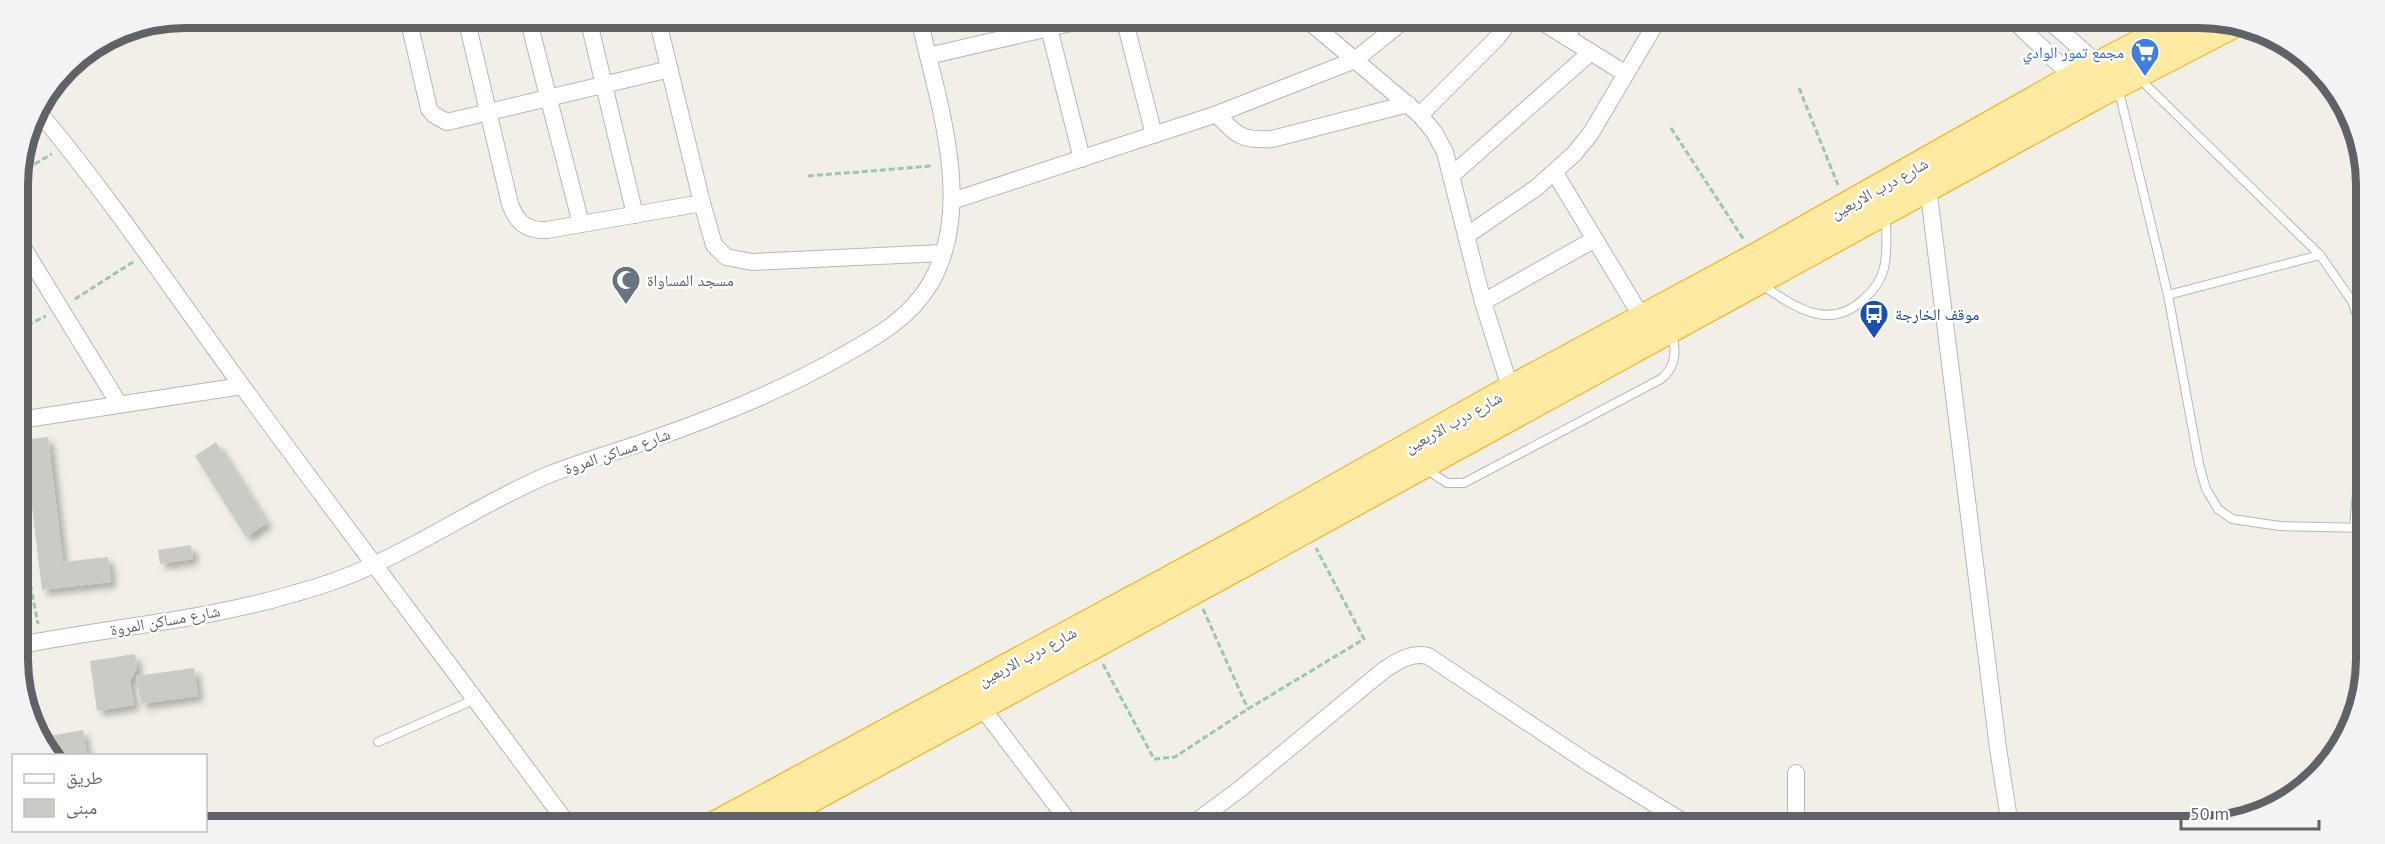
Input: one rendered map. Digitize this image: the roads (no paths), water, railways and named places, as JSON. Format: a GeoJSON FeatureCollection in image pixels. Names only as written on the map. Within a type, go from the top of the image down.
{"type":"FeatureCollection","features":[{"type":"Feature","properties":{"kind":"highway","name":"شارع درب الاربعين"},"geometry":{"type":"LineString","coordinates":[[2117,74],[2176,29]]}},
{"type":"Feature","properties":{"kind":"highway","name":"شارع درب الاربعين"},"geometry":{"type":"LineString","coordinates":[[734,816],[1245,551],[1514,401],[1671,328],[1846,206],[2083,88],[2219,30]]}},
{"type":"Feature","properties":{"kind":"highway","name":"شارع درب الاربعين"},"geometry":{"type":"LineString","coordinates":[[779,816],[1194,589],[1245,551],[1305,528],[1421,465],[1514,401],[1642,319],[1886,210],[1928,187],[2083,88]]}},
{"type":"Feature","properties":{"kind":"street"},"geometry":{"type":"LineString","coordinates":[[411,29],[427,101],[434,115],[440,119],[455,121],[670,69]]}},
{"type":"Feature","properties":{"kind":"street"},"geometry":{"type":"LineString","coordinates":[[469,29],[514,216],[523,226],[534,230],[581,224],[702,203]]}},
{"type":"Feature","properties":{"kind":"street"},"geometry":{"type":"LineString","coordinates":[[531,29],[581,224]]}},
{"type":"Feature","properties":{"kind":"street"},"geometry":{"type":"LineString","coordinates":[[591,29],[636,215]]}},
{"type":"Feature","properties":{"kind":"street"},"geometry":{"type":"LineString","coordinates":[[660,29],[702,203],[714,245],[720,252],[735,260],[752,262],[942,254]]}},
{"type":"Feature","properties":{"kind":"street","name":"شارع مساكن المروة"},"geometry":{"type":"LineString","coordinates":[[28,644],[238,608],[338,580],[375,564],[503,496],[548,475],[771,394],[881,333],[909,312],[930,283],[942,254],[952,201],[951,164],[922,29]]}},
{"type":"Feature","properties":{"kind":"street"},"geometry":{"type":"LineString","coordinates":[[928,56],[1045,29]]}},
{"type":"Feature","properties":{"kind":"street"},"geometry":{"type":"LineString","coordinates":[[1049,29],[1082,159]]}},
{"type":"Feature","properties":{"kind":"street"},"geometry":{"type":"LineString","coordinates":[[1127,29],[1154,135]]}},
{"type":"Feature","properties":{"kind":"street"},"geometry":{"type":"LineString","coordinates":[[1320,29],[1414,110],[1434,132],[1444,152],[1483,302],[1514,401]]}},
{"type":"Feature","properties":{"kind":"street"},"geometry":{"type":"LineString","coordinates":[[952,201],[1217,114],[1356,60],[1394,29]]}},
{"type":"Feature","properties":{"kind":"street"},"geometry":{"type":"LineString","coordinates":[[1217,114],[1232,132],[1253,141],[1414,110],[1497,38],[1504,29]]}},
{"type":"Feature","properties":{"kind":"street"},"geometry":{"type":"LineString","coordinates":[[1553,29],[1626,74]]}},
{"type":"Feature","properties":{"kind":"street"},"geometry":{"type":"LineString","coordinates":[[1567,38],[1571,29]]}},
{"type":"Feature","properties":{"kind":"street"},"geometry":{"type":"LineString","coordinates":[[1466,236],[1555,173],[1591,133],[1653,29]]}},
{"type":"Feature","properties":{"kind":"street"},"geometry":{"type":"LineString","coordinates":[[2022,29],[2083,88]]}},
{"type":"Feature","properties":{"kind":"street"},"geometry":{"type":"LineString","coordinates":[[2060,29],[2117,74]]}},
{"type":"Feature","properties":{"kind":"street"},"geometry":{"type":"LineString","coordinates":[[1451,176],[1591,52]]}},
{"type":"Feature","properties":{"kind":"street"},"geometry":{"type":"LineString","coordinates":[[44,118],[147,252],[242,386],[562,816]]}},
{"type":"Feature","properties":{"kind":"street"},"geometry":{"type":"LineString","coordinates":[[1555,173],[1642,319]]}},
{"type":"Feature","properties":{"kind":"street"},"geometry":{"type":"LineString","coordinates":[[1928,187],[2008,815]]}},
{"type":"Feature","properties":{"kind":"street"},"geometry":{"type":"LineString","coordinates":[[1483,302],[1595,239]]}},
{"type":"Feature","properties":{"kind":"street"},"geometry":{"type":"LineString","coordinates":[[29,257],[119,404]]}},
{"type":"Feature","properties":{"kind":"street"},"geometry":{"type":"LineString","coordinates":[[28,419],[242,386]]}},
{"type":"Feature","properties":{"kind":"street"},"geometry":{"type":"LineString","coordinates":[[1204,815],[1240,789],[1384,670],[1398,661],[1420,654],[1428,656],[1590,764],[1673,815]]}},
{"type":"Feature","properties":{"kind":"street"},"geometry":{"type":"LineString","coordinates":[[980,705],[1064,816]]}},
{"type":"Feature","properties":{"kind":"street"},"geometry":{"type":"LineString","coordinates":[[1796,773],[1796,815]]}},
{"type":"Feature","properties":{"kind":"lane"},"geometry":{"type":"LineString","coordinates":[[2117,74],[2320,255],[2352,301],[2356,312]]}},
{"type":"Feature","properties":{"kind":"lane"},"geometry":{"type":"LineString","coordinates":[[2117,74],[2168,295],[2199,464],[2206,489],[2218,508],[2232,519],[2257,524],[2354,528],[2356,504]]}},
{"type":"Feature","properties":{"kind":"lane"},"geometry":{"type":"LineString","coordinates":[[1756,270],[1791,304],[1807,312],[1834,315],[1845,312],[1858,304],[1880,282],[1887,251],[1886,210]]}},
{"type":"Feature","properties":{"kind":"lane"},"geometry":{"type":"LineString","coordinates":[[2168,295],[2320,255]]}},
{"type":"Feature","properties":{"kind":"lane"},"geometry":{"type":"LineString","coordinates":[[1421,465],[1447,483],[1464,483],[1660,379],[1668,373],[1673,364],[1675,346],[1671,328]]}},
{"type":"Feature","properties":{"kind":"lane"},"geometry":{"type":"LineString","coordinates":[[378,742],[476,699]]}},
{"type":"Feature","properties":{"kind":"place","name":"مجمع تمور الوادي"},"geometry":{"type":"Point","coordinates":[2145,78]}},
{"type":"Feature","properties":{"kind":"place","name":"مسجد المساواة"},"geometry":{"type":"Point","coordinates":[626,306]}},
{"type":"Feature","properties":{"kind":"place","name":"موقف الخارجة"},"geometry":{"type":"Point","coordinates":[1874,340]}}]}
